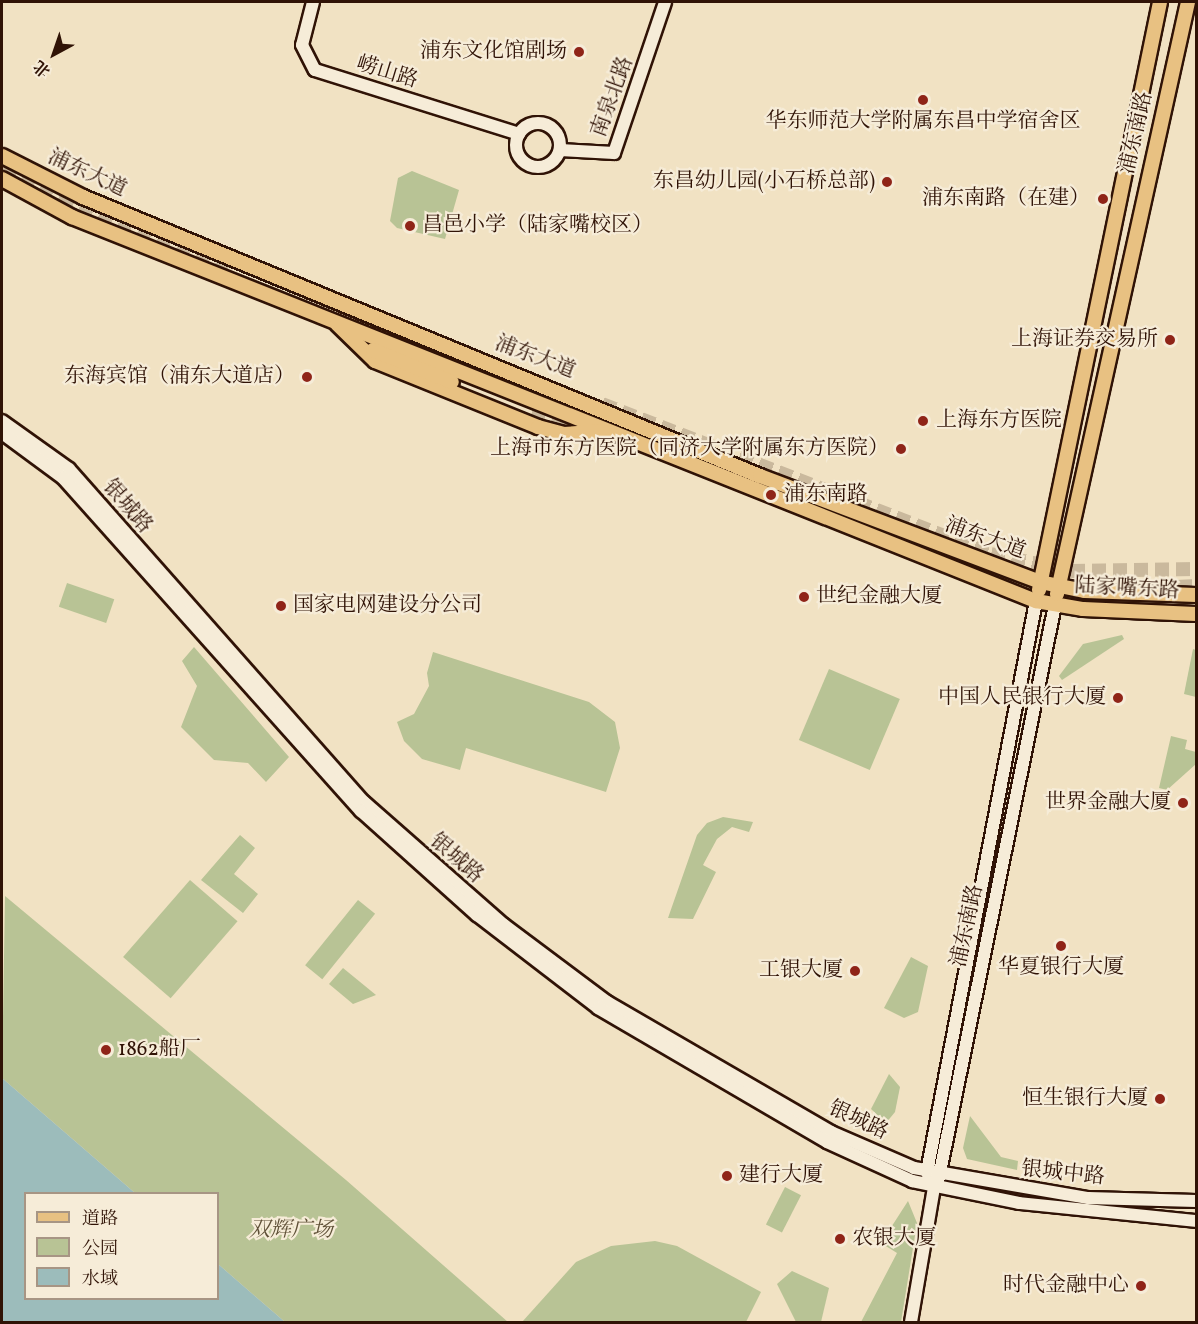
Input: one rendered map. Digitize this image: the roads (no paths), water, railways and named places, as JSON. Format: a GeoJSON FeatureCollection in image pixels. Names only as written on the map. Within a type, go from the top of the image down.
{"type":"FeatureCollection","features":[{"type":"Feature","properties":{"kind":"main road","name":"崂山路"},"geometry":{"type":"LineString","coordinates":[[313,2],[302,45],[315,70],[519,134]]}},
{"type":"Feature","properties":{"kind":"main road","name":"南泉北路"},"geometry":{"type":"LineString","coordinates":[[560,150],[614,153],[665,2]]}},
{"type":"Feature","properties":{"kind":"main road","name":"浦东南路"},"geometry":{"type":"LineString","coordinates":[[927,1172],[1036,601],[1160,2]]}},
{"type":"Feature","properties":{"kind":"main road","name":"浦东南路"},"geometry":{"type":"LineString","coordinates":[[944,1176],[972,1005],[1055,605],[1188,2]]}},
{"type":"Feature","properties":{"kind":"main road"},"geometry":{"type":"LineString","coordinates":[[544,123],[556,132],[560,150],[550,164],[532,166],[518,154],[519,134],[530,124],[544,123]]}},
{"type":"Feature","properties":{"kind":"main road","name":"浦东大道"},"geometry":{"type":"LineString","coordinates":[[2,156],[83,197],[760,477],[1041,582],[1059,586]]}},
{"type":"Feature","properties":{"kind":"main road","name":"浦东大道"},"geometry":{"type":"LineString","coordinates":[[2,179],[72,217],[605,431],[1036,601],[1055,605]]}},
{"type":"Feature","properties":{"kind":"main road"},"geometry":{"type":"LineString","coordinates":[[333,320],[378,354],[531,415]]}},
{"type":"Feature","properties":{"kind":"main road"},"geometry":{"type":"LineString","coordinates":[[333,320],[375,361],[537,427],[564,434],[605,431]]}},
{"type":"Feature","properties":{"kind":"main road","name":"银城路"},"geometry":{"type":"LineString","coordinates":[[2,421],[55,457],[364,802],[504,925],[607,1002],[752,1089],[831,1132],[927,1172]]}},
{"type":"Feature","properties":{"kind":"main road","name":"银城路"},"geometry":{"type":"LineString","coordinates":[[2,433],[63,478],[361,811],[496,930],[598,1008],[743,1095],[827,1142],[934,1188]]}},
{"type":"Feature","properties":{"kind":"main road","name":"陆家嘴东路"},"geometry":{"type":"LineString","coordinates":[[1059,586],[1197,595]]}},
{"type":"Feature","properties":{"kind":"main road","name":"陆家嘴东路"},"geometry":{"type":"LineString","coordinates":[[1055,605],[1197,614]]}},
{"type":"Feature","properties":{"kind":"main road"},"geometry":{"type":"LineString","coordinates":[[927,1172],[934,1188]]}},
{"type":"Feature","properties":{"kind":"main road","name":"银城中路"},"geometry":{"type":"LineString","coordinates":[[927,1172],[1088,1197],[1197,1201]]}},
{"type":"Feature","properties":{"kind":"main road"},"geometry":{"type":"LineString","coordinates":[[911,1323],[934,1188],[944,1176]]}},
{"type":"Feature","properties":{"kind":"main road","name":"银城中路"},"geometry":{"type":"LineString","coordinates":[[934,1188],[1088,1212],[1197,1221]]}},
{"type":"Feature","properties":{"kind":"water"},"geometry":{"type":"Polygon","coordinates":[[[2,1078],[134,1192],[24,1192],[24,1300],[219,1300],[219,1265],[285,1322],[2,1322],[2,1078]]]}},
{"type":"Feature","properties":{"kind":"tunnel"},"geometry":{"type":"LineString","coordinates":[[2,170],[59,202],[230,273]]}},
{"type":"Feature","properties":{"kind":"tunnel"},"geometry":{"type":"LineString","coordinates":[[602,404],[991,554],[1071,571],[1196,569]]}},
{"type":"Feature","properties":{"kind":"tunnel"},"geometry":{"type":"LineString","coordinates":[[531,415],[632,443]]}},
{"type":"Feature","properties":{"kind":"tunnel"},"geometry":{"type":"LineString","coordinates":[[646,439],[749,478]]}},
{"type":"Feature","properties":{"kind":"tunnel"},"geometry":{"type":"LineString","coordinates":[[825,508],[1013,576]]}},
{"type":"Feature","properties":{"kind":"tunnel"},"geometry":{"type":"LineString","coordinates":[[1157,588],[1196,586]]}},
{"type":"Feature","properties":{"kind":"place","name":"浦东文化馆剧场"},"geometry":{"type":"Point","coordinates":[579,52]}},
{"type":"Feature","properties":{"kind":"place","name":"华东师范大学附属东昌中学宿舍区"},"geometry":{"type":"Point","coordinates":[923,100]}},
{"type":"Feature","properties":{"kind":"place","name":"东昌幼儿园(小石桥总部)"},"geometry":{"type":"Point","coordinates":[887,182]}},
{"type":"Feature","properties":{"kind":"place","name":"浦东南路（在建）"},"geometry":{"type":"Point","coordinates":[1103,199]}},
{"type":"Feature","properties":{"kind":"place","name":"昌邑小学（陆家嘴校区）"},"geometry":{"type":"Point","coordinates":[410,226]}},
{"type":"Feature","properties":{"kind":"place","name":"上海证券交易所"},"geometry":{"type":"Point","coordinates":[1170,340]}},
{"type":"Feature","properties":{"kind":"place","name":"东海宾馆（浦东大道店）"},"geometry":{"type":"Point","coordinates":[307,377]}},
{"type":"Feature","properties":{"kind":"place","name":"上海东方医院"},"geometry":{"type":"Point","coordinates":[923,421]}},
{"type":"Feature","properties":{"kind":"place","name":"上海市东方医院（同济大学附属东方医院）"},"geometry":{"type":"Point","coordinates":[901,449]}},
{"type":"Feature","properties":{"kind":"place","name":"浦东南路"},"geometry":{"type":"Point","coordinates":[771,495]}},
{"type":"Feature","properties":{"kind":"place","name":"世纪金融大厦"},"geometry":{"type":"Point","coordinates":[804,597]}},
{"type":"Feature","properties":{"kind":"place","name":"国家电网建设分公司"},"geometry":{"type":"Point","coordinates":[281,606]}},
{"type":"Feature","properties":{"kind":"place","name":"中国人民银行大厦"},"geometry":{"type":"Point","coordinates":[1118,698]}},
{"type":"Feature","properties":{"kind":"place","name":"世界金融大厦"},"geometry":{"type":"Point","coordinates":[1183,803]}},
{"type":"Feature","properties":{"kind":"place","name":"华夏银行大厦"},"geometry":{"type":"Point","coordinates":[1061,946]}},
{"type":"Feature","properties":{"kind":"place","name":"工银大厦"},"geometry":{"type":"Point","coordinates":[855,971]}},
{"type":"Feature","properties":{"kind":"place","name":"1862船厂"},"geometry":{"type":"Point","coordinates":[106,1050]}},
{"type":"Feature","properties":{"kind":"place","name":"恒生银行大厦"},"geometry":{"type":"Point","coordinates":[1160,1099]}},
{"type":"Feature","properties":{"kind":"place","name":"建行大厦"},"geometry":{"type":"Point","coordinates":[727,1176]}},
{"type":"Feature","properties":{"kind":"place","name":"农银大厦"},"geometry":{"type":"Point","coordinates":[840,1239]}},
{"type":"Feature","properties":{"kind":"place","name":"时代金融中心"},"geometry":{"type":"Point","coordinates":[1141,1286]}},
{"type":"Feature","properties":{"kind":"park label","name":"双辉广场"},"geometry":{"type":"Point","coordinates":[291,1231]}}]}
